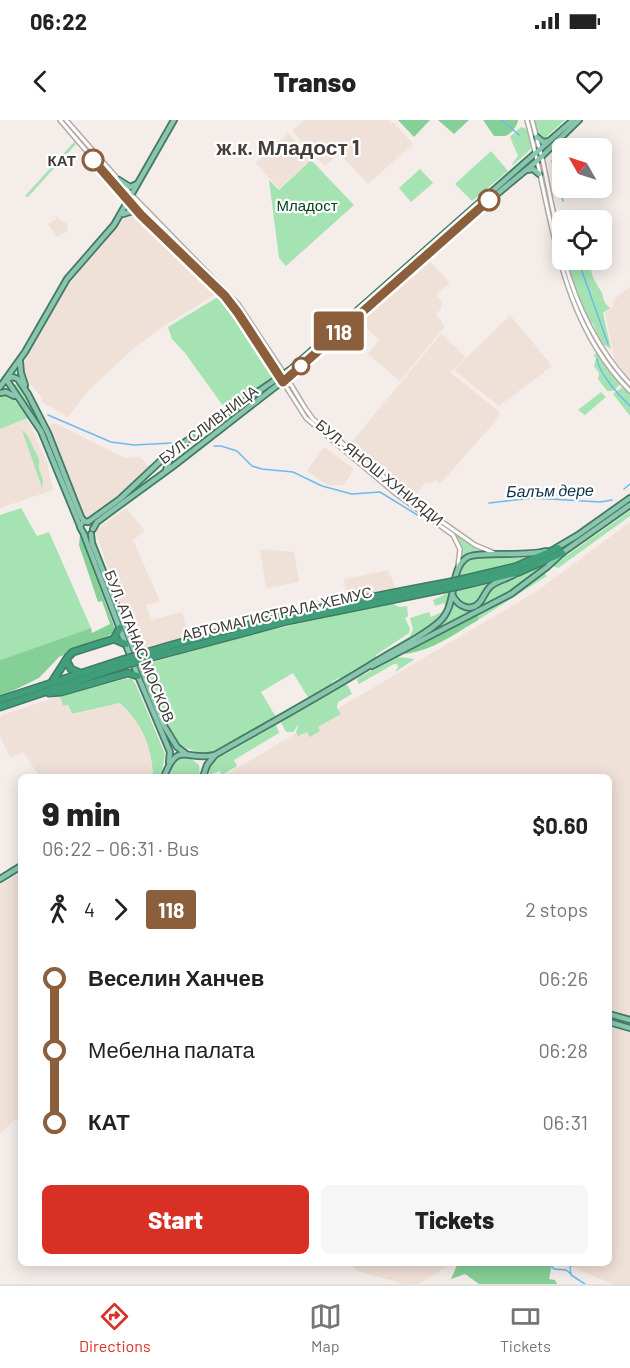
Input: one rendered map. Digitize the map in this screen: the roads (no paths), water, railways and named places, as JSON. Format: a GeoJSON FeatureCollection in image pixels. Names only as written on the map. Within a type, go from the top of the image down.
{"type":"FeatureCollection","features":[{"type":"Feature","properties":{"kind":"highway","name":"АВТОМАГИСТРАЛА ХЕМУС"},"geometry":{"type":"LineString","coordinates":[[0,700],[80,673],[147,655],[287,621],[519,572],[560,550]]}},
{"type":"Feature","properties":{"kind":"highway","name":"АВТОМАГИСТРАЛА ХЕМУС"},"geometry":{"type":"LineString","coordinates":[[459,583],[515,567],[560,550]]}},
{"type":"Feature","properties":{"kind":"highway"},"geometry":{"type":"LineString","coordinates":[[114,639],[120,628]]}},
{"type":"Feature","properties":{"kind":"highway"},"geometry":{"type":"LineString","coordinates":[[51,682],[73,652],[114,639],[126,644]]}},
{"type":"Feature","properties":{"kind":"highway"},"geometry":{"type":"LineString","coordinates":[[66,660],[71,669],[80,673]]}},
{"type":"Feature","properties":{"kind":"highway","name":"АВТОМАГИСТРАЛА ХЕМУС"},"geometry":{"type":"LineString","coordinates":[[0,707],[124,662]]}},
{"type":"Feature","properties":{"kind":"highway"},"geometry":{"type":"LineString","coordinates":[[42,693],[61,692],[128,673],[138,676]]}},
{"type":"Feature","properties":{"kind":"main road"},"geometry":{"type":"LineString","coordinates":[[0,387],[20,359],[67,279],[109,233],[119,218],[174,120]]}},
{"type":"Feature","properties":{"kind":"main road","name":"БУЛ. СЛИВНИЦА"},"geometry":{"type":"LineString","coordinates":[[92,532],[103,518],[283,378],[537,161],[539,154],[551,140],[573,120]]}},
{"type":"Feature","properties":{"kind":"main road","name":"БУЛ. СЛИВНИЦА"},"geometry":{"type":"LineString","coordinates":[[80,526],[120,499],[175,449],[283,378],[579,120]]}},
{"type":"Feature","properties":{"kind":"main road"},"geometry":{"type":"LineString","coordinates":[[537,137],[543,142],[551,140]]}},
{"type":"Feature","properties":{"kind":"main road"},"geometry":{"type":"LineString","coordinates":[[522,173],[531,169],[540,174]]}},
{"type":"Feature","properties":{"kind":"main road"},"geometry":{"type":"LineString","coordinates":[[118,180],[130,187],[139,182]]}},
{"type":"Feature","properties":{"kind":"main road"},"geometry":{"type":"LineString","coordinates":[[119,218],[129,211],[141,215]]}},
{"type":"Feature","properties":{"kind":"main road"},"geometry":{"type":"LineString","coordinates":[[20,359],[21,373],[28,394]]}},
{"type":"Feature","properties":{"kind":"main road"},"geometry":{"type":"LineString","coordinates":[[6,379],[15,378],[28,394],[48,432],[81,517],[86,522]]}},
{"type":"Feature","properties":{"kind":"main road"},"geometry":{"type":"LineString","coordinates":[[6,379],[41,431],[80,526]]}},
{"type":"Feature","properties":{"kind":"main road"},"geometry":{"type":"LineString","coordinates":[[12,390],[14,381],[21,383]]}},
{"type":"Feature","properties":{"kind":"main road"},"geometry":{"type":"LineString","coordinates":[[0,393],[9,393],[20,401]]}},
{"type":"Feature","properties":{"kind":"main road"},"geometry":{"type":"LineString","coordinates":[[175,449],[171,459],[179,461]]}},
{"type":"Feature","properties":{"kind":"main road"},"geometry":{"type":"LineString","coordinates":[[162,459],[167,460],[169,464],[165,472]]}},
{"type":"Feature","properties":{"kind":"main road"},"geometry":{"type":"LineString","coordinates":[[369,667],[494,604],[547,567],[560,550],[630,498]]}},
{"type":"Feature","properties":{"kind":"main road"},"geometry":{"type":"LineString","coordinates":[[167,774],[168,766],[176,756],[191,755],[203,758],[214,755],[369,667],[439,622],[450,607],[457,571],[462,562],[471,555],[534,554],[560,550],[630,505]]}},
{"type":"Feature","properties":{"kind":"main road","name":"БУЛ. АТАНАС МОСКОВ"},"geometry":{"type":"LineString","coordinates":[[86,522],[92,532],[92,543],[163,724],[177,747],[201,763],[203,774]]}},
{"type":"Feature","properties":{"kind":"main road","name":"БУЛ. АТАНАС МОСКОВ"},"geometry":{"type":"LineString","coordinates":[[80,526],[170,752],[168,766]]}},
{"type":"Feature","properties":{"kind":"main road"},"geometry":{"type":"LineString","coordinates":[[84,536],[92,532]]}},
{"type":"Feature","properties":{"kind":"main road"},"geometry":{"type":"LineString","coordinates":[[453,596],[460,605],[474,606],[481,601],[492,585],[519,572]]}},
{"type":"Feature","properties":{"kind":"main road"},"geometry":{"type":"LineString","coordinates":[[204,774],[214,755]]}},
{"type":"Feature","properties":{"kind":"main road"},"geometry":{"type":"LineString","coordinates":[[0,879],[18,868]]}},
{"type":"Feature","properties":{"kind":"main road"},"geometry":{"type":"LineString","coordinates":[[612,1015],[630,1020]]}},
{"type":"Feature","properties":{"kind":"main road"},"geometry":{"type":"LineString","coordinates":[[612,1023],[630,1028]]}},
{"type":"Feature","properties":{"kind":"street","name":"БУЛ. ЯНОШ ХУНИЯДИ"},"geometry":{"type":"LineString","coordinates":[[60,120],[130,198],[235,301],[306,418],[395,493],[453,535],[460,549],[457,571]]}},
{"type":"Feature","properties":{"kind":"street","name":"БУЛ. ЯНОШ ХУНИЯДИ"},"geometry":{"type":"LineString","coordinates":[[66,120],[118,180],[141,215],[225,296],[308,413],[418,505],[475,545],[505,555]]}},
{"type":"Feature","properties":{"kind":"street"},"geometry":{"type":"LineString","coordinates":[[527,120],[539,154],[552,210]]}},
{"type":"Feature","properties":{"kind":"street"},"geometry":{"type":"LineString","coordinates":[[532,120],[539,154]]}},
{"type":"Feature","properties":{"kind":"street"},"geometry":{"type":"LineString","coordinates":[[537,161],[560,261],[574,306],[598,352],[630,391]]}},
{"type":"Feature","properties":{"kind":"street"},"geometry":{"type":"LineString","coordinates":[[567,270],[577,299],[594,336],[630,384]]}},
{"type":"Feature","properties":{"kind":"waterway"},"geometry":{"type":"LineString","coordinates":[[502,120],[519,135]]}},
{"type":"Feature","properties":{"kind":"waterway"},"geometry":{"type":"LineString","coordinates":[[582,270],[608,344]]}},
{"type":"Feature","properties":{"kind":"waterway"},"geometry":{"type":"LineString","coordinates":[[597,359],[605,377],[630,406]]}},
{"type":"Feature","properties":{"kind":"waterway","name":"Балъм дере"},"geometry":{"type":"LineString","coordinates":[[48,415],[111,442],[134,445],[172,443]]}},
{"type":"Feature","properties":{"kind":"waterway","name":"Балъм дере"},"geometry":{"type":"LineString","coordinates":[[214,446],[237,451],[252,466],[293,472],[322,486],[352,494],[380,492],[419,516]]}},
{"type":"Feature","properties":{"kind":"waterway","name":"Балъм дере"},"geometry":{"type":"LineString","coordinates":[[624,489],[630,484]]}},
{"type":"Feature","properties":{"kind":"waterway","name":"Балъм дере"},"geometry":{"type":"LineString","coordinates":[[489,503],[533,498],[600,502],[612,500]]}},
{"type":"Feature","properties":{"kind":"waterway"},"geometry":{"type":"LineString","coordinates":[[552,1266],[554,1269],[566,1270],[571,1274]]}},
{"type":"Feature","properties":{"kind":"waterway"},"geometry":{"type":"LineString","coordinates":[[571,1266],[571,1275],[585,1284]]}},
{"type":"Feature","properties":{"kind":"place","name":"КАТ"},"geometry":{"type":"Point","coordinates":[93,160]}},
{"type":"Feature","properties":{"kind":"district","name":"ж.к. Младост 1"},"geometry":{"type":"Point","coordinates":[288,146]}},
{"type":"Feature","properties":{"kind":"park label","name":"Младост"},"geometry":{"type":"Point","coordinates":[307,205]}}]}
